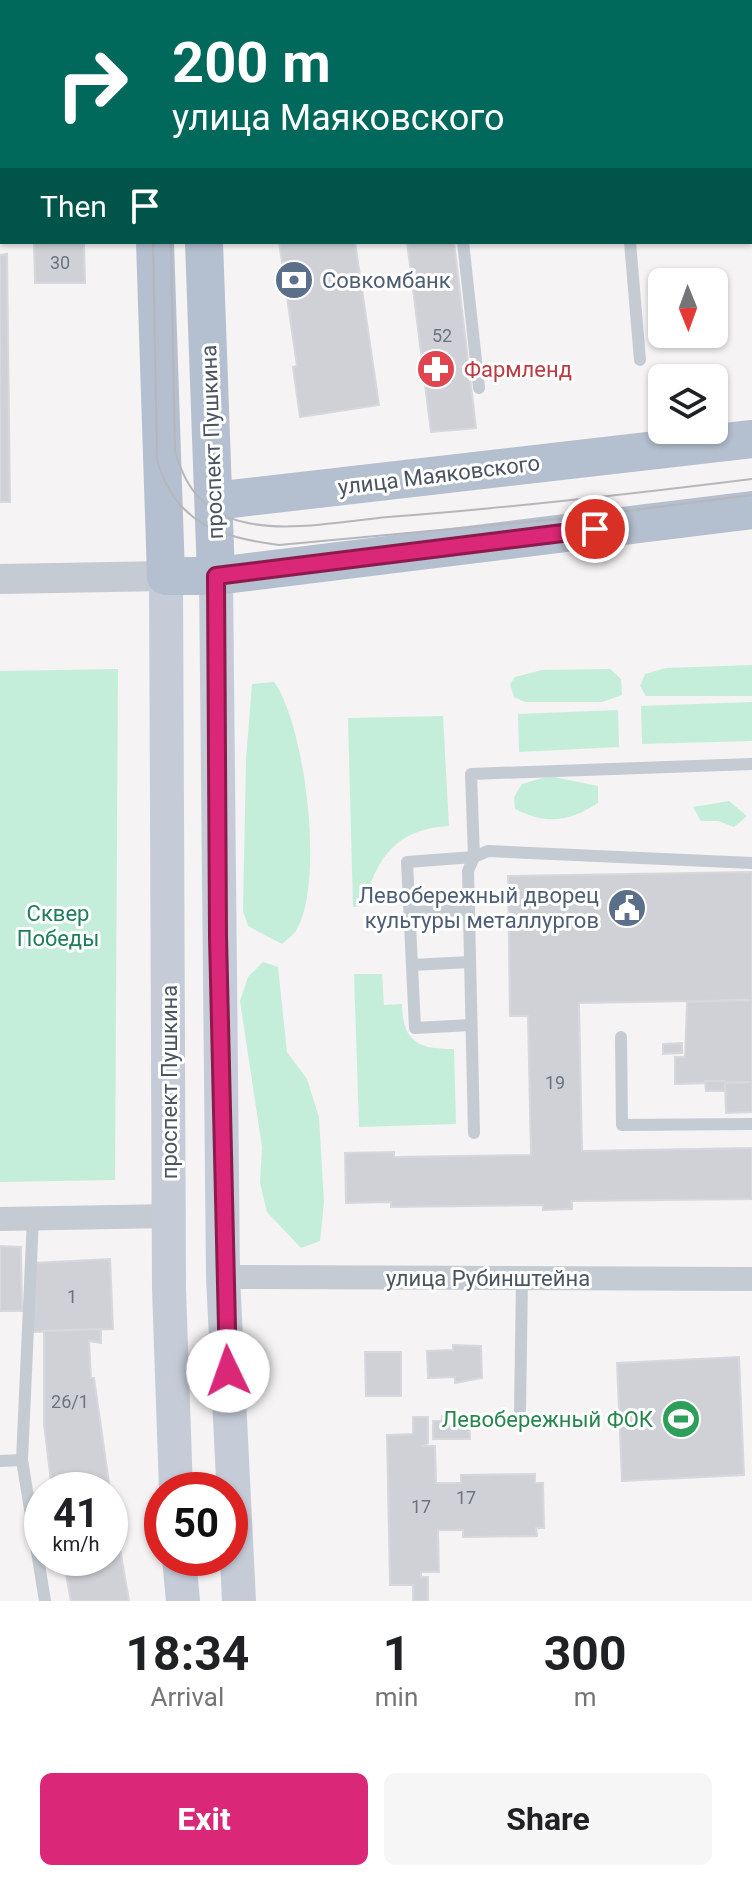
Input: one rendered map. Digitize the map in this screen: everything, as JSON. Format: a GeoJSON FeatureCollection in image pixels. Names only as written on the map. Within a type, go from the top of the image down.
{"type":"FeatureCollection","features":[{"type":"Feature","properties":{"kind":"main road","name":"проспект Пушкина"},"geometry":{"type":"LineString","coordinates":[[155,244],[166,576],[169,1289],[175,1472]]}},
{"type":"Feature","properties":{"kind":"main road","name":"проспект Пушкина"},"geometry":{"type":"LineString","coordinates":[[204,244],[216,576],[223,1277],[239,1601]]}},
{"type":"Feature","properties":{"kind":"main road","name":"улица Маяковского"},"geometry":{"type":"LineString","coordinates":[[214,501],[752,439]]}},
{"type":"Feature","properties":{"kind":"main road"},"geometry":{"type":"LineString","coordinates":[[166,576],[214,501]]}},
{"type":"Feature","properties":{"kind":"main road"},"geometry":{"type":"LineString","coordinates":[[166,576],[216,576],[752,510]]}},
{"type":"Feature","properties":{"kind":"main road"},"geometry":{"type":"LineString","coordinates":[[171,1216],[224,1215]]}},
{"type":"Feature","properties":{"kind":"main road"},"geometry":{"type":"LineString","coordinates":[[181,1576],[183,1601]]}},
{"type":"Feature","properties":{"kind":"street"},"geometry":{"type":"LineString","coordinates":[[0,579],[166,576]]}},
{"type":"Feature","properties":{"kind":"street"},"geometry":{"type":"LineString","coordinates":[[0,1219],[171,1216]]}},
{"type":"Feature","properties":{"kind":"street","name":"улица Рубинштейна"},"geometry":{"type":"LineString","coordinates":[[223,1277],[752,1279]]}},
{"type":"Feature","properties":{"kind":"lane"},"geometry":{"type":"LineString","coordinates":[[463,244],[479,388]]}},
{"type":"Feature","properties":{"kind":"lane"},"geometry":{"type":"LineString","coordinates":[[630,244],[640,360]]}},
{"type":"Feature","properties":{"kind":"lane"},"geometry":{"type":"LineString","coordinates":[[474,1133],[468,871],[474,857],[471,774],[752,764]]}},
{"type":"Feature","properties":{"kind":"lane"},"geometry":{"type":"LineString","coordinates":[[471,1025],[415,1028],[407,862],[474,857],[488,851],[752,863]]}},
{"type":"Feature","properties":{"kind":"lane"},"geometry":{"type":"LineString","coordinates":[[410,912],[469,910]]}},
{"type":"Feature","properties":{"kind":"lane"},"geometry":{"type":"LineString","coordinates":[[412,965],[470,962]]}},
{"type":"Feature","properties":{"kind":"lane"},"geometry":{"type":"LineString","coordinates":[[621,1037],[622,1125],[752,1124]]}},
{"type":"Feature","properties":{"kind":"lane"},"geometry":{"type":"LineString","coordinates":[[33,1218],[22,1460],[45,1601]]}},
{"type":"Feature","properties":{"kind":"lane"},"geometry":{"type":"LineString","coordinates":[[520,1410],[522,1279]]}},
{"type":"Feature","properties":{"kind":"lane"},"geometry":{"type":"LineString","coordinates":[[0,1461],[22,1460]]}},
{"type":"Feature","properties":{"kind":"green space"},"geometry":{"type":"Polygon","coordinates":[[[752,665],[752,696],[646,696],[640,686],[645,674],[666,668],[752,665]]]}},
{"type":"Feature","properties":{"kind":"green space","name":"Сквер Победы"},"geometry":{"type":"Polygon","coordinates":[[[118,669],[115,1180],[0,1182],[0,671],[118,669]]]}},
{"type":"Feature","properties":{"kind":"green space"},"geometry":{"type":"Polygon","coordinates":[[[610,669],[621,679],[622,695],[602,702],[525,702],[514,697],[510,684],[515,677],[542,670],[610,669]]]}},
{"type":"Feature","properties":{"kind":"green space"},"geometry":{"type":"Polygon","coordinates":[[[274,682],[295,732],[308,806],[310,844],[304,910],[295,932],[282,944],[248,926],[243,911],[246,759],[252,684],[274,682]]]}},
{"type":"Feature","properties":{"kind":"green space"},"geometry":{"type":"Polygon","coordinates":[[[752,702],[752,741],[642,744],[641,706],[752,702]]]}},
{"type":"Feature","properties":{"kind":"green space"},"geometry":{"type":"Polygon","coordinates":[[[618,710],[619,747],[519,752],[518,714],[618,710]]]}},
{"type":"Feature","properties":{"kind":"green space"},"geometry":{"type":"Polygon","coordinates":[[[443,716],[449,826],[415,833],[391,849],[375,874],[363,906],[353,907],[348,718],[443,716]]]}},
{"type":"Feature","properties":{"kind":"green space"},"geometry":{"type":"Polygon","coordinates":[[[549,776],[598,786],[598,803],[577,814],[557,819],[537,817],[515,809],[514,797],[522,784],[549,776]]]}},
{"type":"Feature","properties":{"kind":"green space"},"geometry":{"type":"Polygon","coordinates":[[[729,801],[747,816],[734,827],[718,821],[701,821],[693,807],[729,801]]]}},
{"type":"Feature","properties":{"kind":"green space"},"geometry":{"type":"Polygon","coordinates":[[[263,962],[278,967],[287,1052],[307,1079],[319,1117],[324,1202],[320,1241],[301,1248],[267,1212],[260,1183],[262,1147],[240,1001],[248,977],[263,962]]]}},
{"type":"Feature","properties":{"kind":"green space"},"geometry":{"type":"Polygon","coordinates":[[[354,974],[382,974],[384,1005],[402,1004],[405,1027],[414,1041],[430,1047],[454,1049],[456,1124],[359,1127],[354,974]]]}},
{"type":"Feature","properties":{"kind":"building"},"geometry":{"type":"Polygon","coordinates":[[[34,244],[84,244],[85,283],[35,283],[34,244]]]}},
{"type":"Feature","properties":{"kind":"building"},"geometry":{"type":"Polygon","coordinates":[[[279,244],[355,244],[379,405],[300,417],[293,367],[297,366],[279,244]]]}},
{"type":"Feature","properties":{"kind":"building"},"geometry":{"type":"Polygon","coordinates":[[[407,244],[454,244],[476,428],[431,432],[407,244]]]}},
{"type":"Feature","properties":{"kind":"building"},"geometry":{"type":"Polygon","coordinates":[[[7,254],[10,502],[0,502],[0,255],[7,254]]]}},
{"type":"Feature","properties":{"kind":"building"},"geometry":{"type":"Polygon","coordinates":[[[752,872],[752,1000],[579,1003],[582,1151],[752,1148],[752,1199],[572,1201],[572,1209],[543,1210],[543,1205],[391,1207],[391,1202],[346,1203],[345,1153],[394,1152],[394,1157],[531,1155],[528,1016],[510,1016],[508,876],[752,872]]]}},
{"type":"Feature","properties":{"kind":"building"},"geometry":{"type":"Polygon","coordinates":[[[752,1000],[752,1082],[675,1084],[675,1057],[685,1057],[687,1002],[752,1000]]]}},
{"type":"Feature","properties":{"kind":"building"},"geometry":{"type":"Polygon","coordinates":[[[682,1043],[682,1053],[663,1054],[663,1044],[682,1043]]]}},
{"type":"Feature","properties":{"kind":"building"},"geometry":{"type":"Polygon","coordinates":[[[705,1081],[725,1081],[725,1091],[706,1091],[705,1081]]]}},
{"type":"Feature","properties":{"kind":"building"},"geometry":{"type":"Polygon","coordinates":[[[752,1082],[752,1112],[726,1113],[725,1083],[752,1082]]]}},
{"type":"Feature","properties":{"kind":"building"},"geometry":{"type":"Polygon","coordinates":[[[0,1246],[21,1247],[22,1311],[0,1311],[0,1246]]]}},
{"type":"Feature","properties":{"kind":"building"},"geometry":{"type":"Polygon","coordinates":[[[110,1259],[113,1329],[33,1332],[34,1263],[110,1259]]]}},
{"type":"Feature","properties":{"kind":"building"},"geometry":{"type":"Polygon","coordinates":[[[101,1329],[101,1343],[89,1341],[91,1378],[94,1378],[107,1472],[50,1472],[44,1424],[44,1331],[101,1329]]]}},
{"type":"Feature","properties":{"kind":"building"},"geometry":{"type":"Polygon","coordinates":[[[453,1345],[481,1346],[482,1378],[455,1383],[455,1377],[428,1378],[427,1351],[453,1350],[453,1345]]]}},
{"type":"Feature","properties":{"kind":"building"},"geometry":{"type":"Polygon","coordinates":[[[365,1352],[401,1352],[401,1396],[366,1396],[365,1352]]]}},
{"type":"Feature","properties":{"kind":"building","name":"Левобережный ФОК"},"geometry":{"type":"Polygon","coordinates":[[[739,1357],[744,1475],[622,1481],[617,1363],[739,1357]]]}},
{"type":"Feature","properties":{"kind":"building"},"geometry":{"type":"Polygon","coordinates":[[[469,1415],[470,1439],[433,1439],[433,1421],[442,1421],[442,1416],[469,1415]]]}},
{"type":"Feature","properties":{"kind":"building"},"geometry":{"type":"Polygon","coordinates":[[[413,1417],[428,1417],[428,1443],[424,1446],[435,1446],[436,1483],[461,1483],[461,1475],[535,1474],[535,1483],[543,1483],[544,1528],[536,1528],[537,1536],[463,1537],[463,1530],[438,1530],[439,1572],[421,1572],[421,1577],[428,1577],[428,1601],[413,1601],[413,1585],[390,1585],[387,1435],[413,1434],[413,1417]]]}},
{"type":"Feature","properties":{"kind":"building"},"geometry":{"type":"Polygon","coordinates":[[[66,1576],[125,1576],[129,1601],[71,1601],[66,1576]]]}},
{"type":"Feature","properties":{"kind":"tram line"},"geometry":{"type":"LineString","coordinates":[[153,244],[157,460],[175,499],[202,523],[219,531],[279,545],[579,517],[752,495]]}},
{"type":"Feature","properties":{"kind":"tram line"},"geometry":{"type":"LineString","coordinates":[[171,244],[175,451],[192,489],[220,514],[265,525],[318,525],[752,479]]}},
{"type":"Feature","properties":{"kind":"place","name":"Совкомбанк"},"geometry":{"type":"Point","coordinates":[294,280]}},
{"type":"Feature","properties":{"kind":"place","name":"Фармленд"},"geometry":{"type":"Point","coordinates":[436,369]}},
{"type":"Feature","properties":{"kind":"place","name":"Левобережный дворец культуры металлургов"},"geometry":{"type":"Point","coordinates":[627,908]}},
{"type":"Feature","properties":{"kind":"place","name":"Левобережный ФОК"},"geometry":{"type":"Point","coordinates":[681,1419]}},
{"type":"Feature","properties":{"kind":"route"},"geometry":{"type":"LineString","coordinates":[[228,1371],[223,1277],[216,576],[595,529]]}}]}
